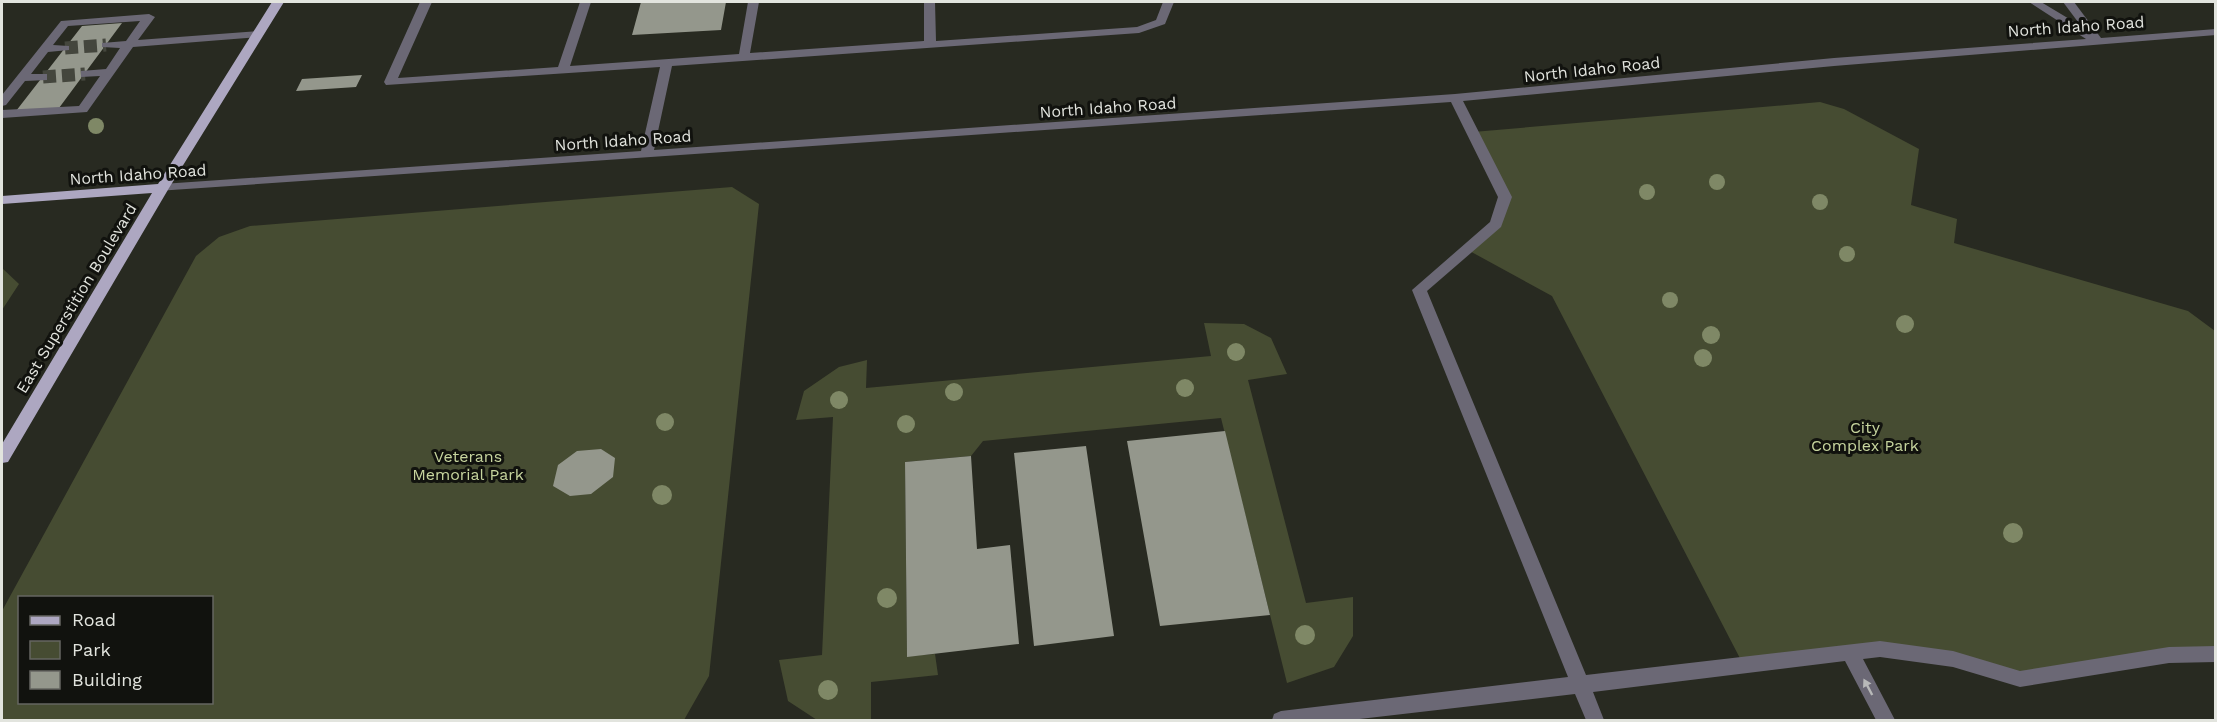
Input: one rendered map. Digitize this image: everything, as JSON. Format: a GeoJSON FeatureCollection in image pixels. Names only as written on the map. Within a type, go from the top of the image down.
{"type":"FeatureCollection","features":[{"type":"Feature","properties":{"kind":"main road","name":"East Superstition Boulevard"},"geometry":{"type":"LineString","coordinates":[[2,457],[162,188],[278,2]]}},
{"type":"Feature","properties":{"kind":"main road","name":"North Idaho Road"},"geometry":{"type":"LineString","coordinates":[[2,200],[162,188]]}},
{"type":"Feature","properties":{"kind":"street"},"geometry":{"type":"LineString","coordinates":[[426,2],[390,81],[1139,30],[1161,22],[1168,2]]}},
{"type":"Feature","properties":{"kind":"street"},"geometry":{"type":"LineString","coordinates":[[563,69],[585,2]]}},
{"type":"Feature","properties":{"kind":"street"},"geometry":{"type":"LineString","coordinates":[[744,57],[753,2]]}},
{"type":"Feature","properties":{"kind":"street"},"geometry":{"type":"LineString","coordinates":[[929,2],[930,44]]}},
{"type":"Feature","properties":{"kind":"street"},"geometry":{"type":"LineString","coordinates":[[2034,2],[2098,41]]}},
{"type":"Feature","properties":{"kind":"street"},"geometry":{"type":"LineString","coordinates":[[2069,2],[2098,41]]}},
{"type":"Feature","properties":{"kind":"street"},"geometry":{"type":"LineString","coordinates":[[2,102],[65,23],[149,17],[83,109],[2,114]]}},
{"type":"Feature","properties":{"kind":"street","name":"North Idaho Road"},"geometry":{"type":"LineString","coordinates":[[162,188],[1455,98],[1834,62],[2216,32]]}},
{"type":"Feature","properties":{"kind":"street"},"geometry":{"type":"LineString","coordinates":[[106,45],[258,34]]}},
{"type":"Feature","properties":{"kind":"street"},"geometry":{"type":"LineString","coordinates":[[44,49],[65,48]]}},
{"type":"Feature","properties":{"kind":"street"},"geometry":{"type":"LineString","coordinates":[[646,155],[667,62]]}},
{"type":"Feature","properties":{"kind":"street"},"geometry":{"type":"LineString","coordinates":[[85,74],[108,72]]}},
{"type":"Feature","properties":{"kind":"street"},"geometry":{"type":"LineString","coordinates":[[20,78],[43,77]]}},
{"type":"Feature","properties":{"kind":"street"},"geometry":{"type":"LineString","coordinates":[[1455,98],[1505,196],[1496,224],[1419,290],[1595,720]]}},
{"type":"Feature","properties":{"kind":"street"},"geometry":{"type":"LineString","coordinates":[[1281,720],[1373,715],[1581,685],[1880,649],[1953,659],[2020,679],[2169,655],[2216,654]]}},
{"type":"Feature","properties":{"kind":"street"},"geometry":{"type":"LineString","coordinates":[[1850,652],[1886,720]]}},
{"type":"Feature","properties":{"kind":"green space","name":"City Complex Park"},"geometry":{"type":"Polygon","coordinates":[[[1820,102],[1844,109],[1919,149],[1911,205],[1957,219],[1954,243],[2188,311],[2215,331],[2215,654],[2020,679],[1880,649],[1744,666],[1552,296],[1466,249],[1496,224],[1505,197],[1473,132],[1820,102]]]}},
{"type":"Feature","properties":{"kind":"green space","name":"Veterans Memorial Park"},"geometry":{"type":"Polygon","coordinates":[[[732,187],[759,204],[709,676],[684,720],[2,720],[2,611],[196,256],[219,237],[250,226],[732,187]]]}},
{"type":"Feature","properties":{"kind":"green space"},"geometry":{"type":"Polygon","coordinates":[[[2,268],[19,284],[2,310],[2,268]]]}},
{"type":"Feature","properties":{"kind":"green space"},"geometry":{"type":"Polygon","coordinates":[[[1204,323],[1244,324],[1271,338],[1287,374],[1248,380],[1306,603],[1353,597],[1353,636],[1334,667],[1287,683],[1221,418],[983,441],[971,456],[905,462],[907,656],[935,654],[938,675],[871,682],[871,720],[817,720],[788,701],[779,660],[822,655],[833,417],[796,420],[804,391],[839,367],[867,360],[866,388],[1211,356],[1204,323]]]}},
{"type":"Feature","properties":{"kind":"building"},"geometry":{"type":"Polygon","coordinates":[[[641,2],[726,2],[721,30],[632,35],[641,2]]]}},
{"type":"Feature","properties":{"kind":"building"},"geometry":{"type":"Polygon","coordinates":[[[122,23],[59,108],[16,111],[82,26],[122,23]]]}},
{"type":"Feature","properties":{"kind":"building"},"geometry":{"type":"Polygon","coordinates":[[[362,75],[356,87],[296,91],[302,79],[362,75]]]}},
{"type":"Feature","properties":{"kind":"building"},"geometry":{"type":"Polygon","coordinates":[[[1225,431],[1270,615],[1160,626],[1127,441],[1225,431]]]}},
{"type":"Feature","properties":{"kind":"building"},"geometry":{"type":"Polygon","coordinates":[[[1086,446],[1114,636],[1034,646],[1014,453],[1086,446]]]}},
{"type":"Feature","properties":{"kind":"building"},"geometry":{"type":"Polygon","coordinates":[[[601,449],[615,458],[613,477],[591,494],[570,496],[553,486],[558,465],[577,451],[601,449]]]}},
{"type":"Feature","properties":{"kind":"building"},"geometry":{"type":"Polygon","coordinates":[[[971,456],[977,549],[1010,545],[1019,644],[907,657],[905,462],[971,456]]]}},
{"type":"Feature","properties":{"kind":"tunnel"},"geometry":{"type":"LineString","coordinates":[[65,48],[106,45]]}},
{"type":"Feature","properties":{"kind":"tunnel"},"geometry":{"type":"LineString","coordinates":[[43,77],[85,74]]}}]}
